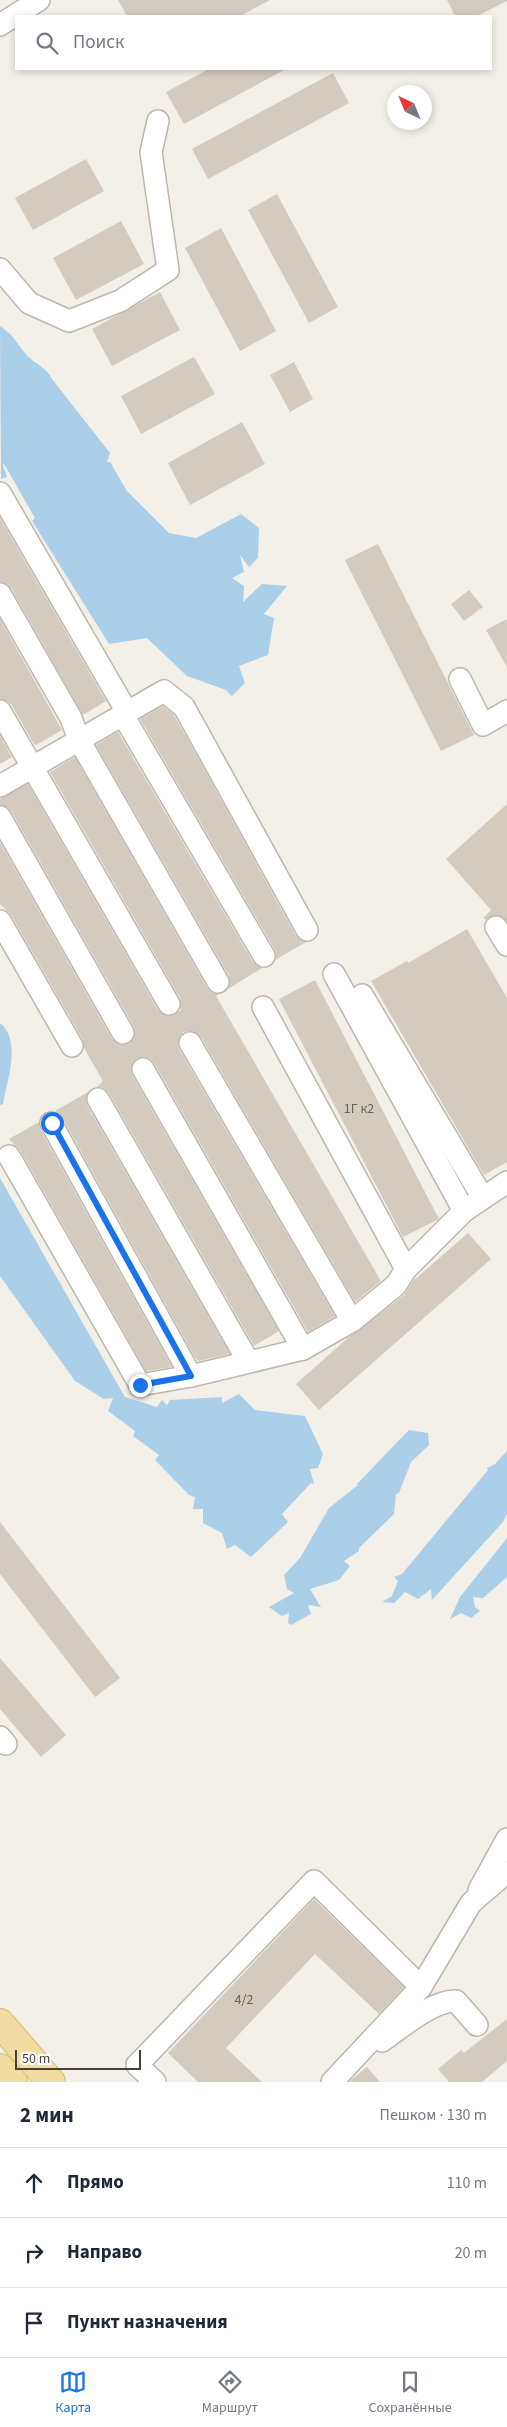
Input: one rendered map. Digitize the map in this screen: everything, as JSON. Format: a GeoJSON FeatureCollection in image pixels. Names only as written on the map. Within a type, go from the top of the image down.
{"type":"FeatureCollection","features":[{"type":"Feature","properties":{"kind":"main road"},"geometry":{"type":"LineString","coordinates":[[0,2023],[51,2082]]}},
{"type":"Feature","properties":{"kind":"main road"},"geometry":{"type":"LineString","coordinates":[[0,2068],[12,2082]]}},
{"type":"Feature","properties":{"kind":"lane"},"geometry":{"type":"LineString","coordinates":[[0,24],[39,0]]}},
{"type":"Feature","properties":{"kind":"lane"},"geometry":{"type":"LineString","coordinates":[[0,269],[29,302],[69,321],[120,301],[168,270],[151,152],[158,121]]}},
{"type":"Feature","properties":{"kind":"lane"},"geometry":{"type":"LineString","coordinates":[[0,493],[264,956]]}},
{"type":"Feature","properties":{"kind":"lane"},"geometry":{"type":"LineString","coordinates":[[0,594],[71,718],[79,740],[218,982]]}},
{"type":"Feature","properties":{"kind":"lane"},"geometry":{"type":"LineString","coordinates":[[460,679],[483,725],[507,711]]}},
{"type":"Feature","properties":{"kind":"lane"},"geometry":{"type":"LineString","coordinates":[[0,786],[164,691],[184,708],[307,930]]}},
{"type":"Feature","properties":{"kind":"lane"},"geometry":{"type":"LineString","coordinates":[[0,711],[169,1004]]}},
{"type":"Feature","properties":{"kind":"lane"},"geometry":{"type":"LineString","coordinates":[[0,817],[123,1033]]}},
{"type":"Feature","properties":{"kind":"lane"},"geometry":{"type":"LineString","coordinates":[[0,921],[72,1046]]}},
{"type":"Feature","properties":{"kind":"lane"},"geometry":{"type":"LineString","coordinates":[[334,974],[464,1211]]}},
{"type":"Feature","properties":{"kind":"lane"},"geometry":{"type":"LineString","coordinates":[[362,995],[483,1198]]}},
{"type":"Feature","properties":{"kind":"lane"},"geometry":{"type":"LineString","coordinates":[[263,1006],[406,1269]]}},
{"type":"Feature","properties":{"kind":"lane"},"geometry":{"type":"LineString","coordinates":[[190,1043],[352,1321]]}},
{"type":"Feature","properties":{"kind":"lane"},"geometry":{"type":"LineString","coordinates":[[143,1069],[303,1349]]}},
{"type":"Feature","properties":{"kind":"lane"},"geometry":{"type":"LineString","coordinates":[[98,1099],[248,1361]]}},
{"type":"Feature","properties":{"kind":"lane"},"geometry":{"type":"LineString","coordinates":[[52,1123],[191,1376]]}},
{"type":"Feature","properties":{"kind":"lane"},"geometry":{"type":"LineString","coordinates":[[9,1156],[140,1385],[191,1376],[303,1349],[352,1321],[396,1285],[406,1269],[464,1211],[507,1182]]}},
{"type":"Feature","properties":{"kind":"lane"},"geometry":{"type":"LineString","coordinates":[[332,2082],[421,1987],[507,1839]]}},
{"type":"Feature","properties":{"kind":"lane"},"geometry":{"type":"LineString","coordinates":[[471,1903],[507,1872]]}},
{"type":"Feature","properties":{"kind":"lane"},"geometry":{"type":"LineString","coordinates":[[156,2082],[137,2065],[314,1881],[421,1987]]}},
{"type":"Feature","properties":{"kind":"lane"},"geometry":{"type":"LineString","coordinates":[[351,2062],[432,2008],[448,2000],[456,2001],[476,2025]]}},
{"type":"Feature","properties":{"kind":"water"},"geometry":{"type":"Polygon","coordinates":[[[0,326],[11,335],[27,356],[49,375],[110,453],[107,462],[110,462],[127,491],[169,533],[196,538],[241,514],[259,528],[258,558],[249,567],[240,555],[244,572],[232,578],[244,586],[243,602],[262,584],[287,586],[264,614],[274,618],[268,655],[239,666],[245,683],[232,696],[226,690],[187,676],[147,638],[109,644],[32,521],[35,518],[4,464],[7,477],[1,479],[0,326]]]}},
{"type":"Feature","properties":{"kind":"water"},"geometry":{"type":"Polygon","coordinates":[[[0,1023],[7,1031],[12,1050],[10,1073],[3,1104],[0,1105],[0,1023]]]}},
{"type":"Feature","properties":{"kind":"water"},"geometry":{"type":"Polygon","coordinates":[[[0,1178],[125,1397],[157,1407],[162,1400],[167,1405],[170,1400],[222,1397],[222,1403],[239,1394],[255,1410],[305,1416],[323,1454],[318,1468],[310,1469],[314,1484],[311,1483],[282,1514],[288,1522],[251,1557],[235,1545],[227,1549],[222,1533],[203,1523],[203,1509],[193,1509],[195,1497],[189,1495],[155,1460],[159,1455],[133,1436],[135,1431],[108,1411],[113,1398],[104,1399],[75,1381],[0,1276],[0,1178]]]}},
{"type":"Feature","properties":{"kind":"water"},"geometry":{"type":"Polygon","coordinates":[[[409,1430],[428,1433],[429,1445],[411,1462],[399,1493],[396,1494],[394,1514],[359,1548],[359,1551],[344,1561],[350,1566],[339,1580],[310,1589],[321,1607],[308,1605],[311,1614],[291,1625],[288,1623],[289,1613],[282,1616],[269,1607],[294,1593],[287,1589],[284,1575],[300,1558],[329,1508],[358,1485],[409,1430]]]}},
{"type":"Feature","properties":{"kind":"water"},"geometry":{"type":"Polygon","coordinates":[[[507,1451],[507,1514],[503,1522],[432,1600],[431,1589],[418,1599],[405,1592],[394,1603],[382,1602],[392,1596],[398,1581],[394,1577],[402,1574],[488,1470],[487,1468],[495,1464],[507,1451]]]}},
{"type":"Feature","properties":{"kind":"water"},"geometry":{"type":"Polygon","coordinates":[[[507,1538],[507,1577],[483,1598],[473,1597],[475,1607],[480,1611],[471,1618],[461,1613],[450,1619],[460,1597],[507,1538]]]}},
{"type":"Feature","properties":{"kind":"building"},"geometry":{"type":"Polygon","coordinates":[[[118,0],[270,0],[242,15],[126,15],[118,0]]]}},
{"type":"Feature","properties":{"kind":"building"},"geometry":{"type":"Polygon","coordinates":[[[447,0],[507,0],[479,15],[454,15],[447,0]]]}},
{"type":"Feature","properties":{"kind":"building"},"geometry":{"type":"Polygon","coordinates":[[[207,70],[284,70],[184,124],[166,92],[207,70]]]}},
{"type":"Feature","properties":{"kind":"building"},"geometry":{"type":"Polygon","coordinates":[[[333,73],[349,103],[208,179],[192,149],[333,73]]]}},
{"type":"Feature","properties":{"kind":"building"},"geometry":{"type":"Polygon","coordinates":[[[86,159],[104,191],[33,230],[15,198],[86,159]]]}},
{"type":"Feature","properties":{"kind":"building"},"geometry":{"type":"Polygon","coordinates":[[[277,194],[338,307],[309,323],[248,210],[277,194]]]}},
{"type":"Feature","properties":{"kind":"building"},"geometry":{"type":"Polygon","coordinates":[[[121,221],[144,264],[76,300],[53,258],[121,221]]]}},
{"type":"Feature","properties":{"kind":"building"},"geometry":{"type":"Polygon","coordinates":[[[221,228],[276,331],[240,351],[185,248],[221,228]]]}},
{"type":"Feature","properties":{"kind":"building"},"geometry":{"type":"Polygon","coordinates":[[[160,292],[180,330],[112,366],[92,329],[160,292]]]}},
{"type":"Feature","properties":{"kind":"building"},"geometry":{"type":"Polygon","coordinates":[[[194,357],[215,394],[141,434],[121,396],[194,357]]]}},
{"type":"Feature","properties":{"kind":"building"},"geometry":{"type":"Polygon","coordinates":[[[294,362],[313,399],[290,412],[270,375],[294,362]]]}},
{"type":"Feature","properties":{"kind":"building"},"geometry":{"type":"Polygon","coordinates":[[[242,422],[265,464],[190,505],[168,463],[242,422]]]}},
{"type":"Feature","properties":{"kind":"building"},"geometry":{"type":"Polygon","coordinates":[[[0,518],[106,701],[83,715],[11,588],[0,582],[0,518]]]}},
{"type":"Feature","properties":{"kind":"building"},"geometry":{"type":"Polygon","coordinates":[[[378,544],[474,735],[441,751],[345,560],[378,544]]]}},
{"type":"Feature","properties":{"kind":"building"},"geometry":{"type":"Polygon","coordinates":[[[469,590],[483,607],[464,621],[451,604],[469,590]]]}},
{"type":"Feature","properties":{"kind":"building"},"geometry":{"type":"Polygon","coordinates":[[[0,619],[62,730],[36,745],[11,704],[0,699],[0,619]]]}},
{"type":"Feature","properties":{"kind":"building"},"geometry":{"type":"Polygon","coordinates":[[[507,619],[507,667],[486,630],[507,619]]]}},
{"type":"Feature","properties":{"kind":"building"},"geometry":{"type":"Polygon","coordinates":[[[163,706],[173,714],[186,736],[296,936],[306,942],[275,960],[275,950],[140,719],[163,706]]]}},
{"type":"Feature","properties":{"kind":"building"},"geometry":{"type":"Polygon","coordinates":[[[118,732],[253,962],[262,968],[228,989],[230,983],[229,976],[96,745],[118,732]]]}},
{"type":"Feature","properties":{"kind":"building"},"geometry":{"type":"Polygon","coordinates":[[[0,736],[12,757],[0,764],[0,736]]]}},
{"type":"Feature","properties":{"kind":"building"},"geometry":{"type":"Polygon","coordinates":[[[75,757],[207,988],[212,993],[219,994],[216,996],[381,1281],[355,1302],[201,1037],[190,1031],[183,1032],[178,1043],[179,1049],[335,1316],[308,1332],[154,1063],[149,1058],[137,1058],[132,1063],[132,1075],[279,1331],[254,1346],[109,1093],[104,1088],[97,1087],[103,1081],[84,1048],[83,1040],[11,915],[0,904],[0,842],[112,1039],[122,1045],[130,1044],[135,1034],[134,1027],[11,811],[0,805],[0,799],[28,784],[158,1010],[169,1016],[180,1011],[180,998],[50,772],[75,757]]]}},
{"type":"Feature","properties":{"kind":"building"},"geometry":{"type":"Polygon","coordinates":[[[507,804],[507,921],[496,915],[486,920],[483,918],[491,910],[446,859],[507,804]]]}},
{"type":"Feature","properties":{"kind":"building"},"geometry":{"type":"Polygon","coordinates":[[[467,929],[507,998],[507,1162],[484,1175],[371,981],[407,961],[408,963],[467,929]]]}},
{"type":"Feature","properties":{"kind":"building"},"geometry":{"type":"Polygon","coordinates":[[[315,980],[439,1219],[403,1237],[279,999],[315,980]]]}},
{"type":"Feature","properties":{"kind":"building"},"geometry":{"type":"Polygon","coordinates":[[[88,1092],[86,1098],[87,1105],[230,1354],[198,1361],[62,1117],[55,1111],[88,1092]]]}},
{"type":"Feature","properties":{"kind":"building"},"geometry":{"type":"Polygon","coordinates":[[[39,1122],[40,1129],[172,1367],[146,1371],[20,1150],[9,1139],[39,1122]]]}},
{"type":"Feature","properties":{"kind":"building"},"geometry":{"type":"Polygon","coordinates":[[[468,1233],[491,1259],[319,1410],[296,1384],[349,1337],[404,1295],[414,1280],[468,1233]]]}},
{"type":"Feature","properties":{"kind":"building"},"geometry":{"type":"Polygon","coordinates":[[[0,1522],[120,1678],[95,1697],[0,1574],[0,1522]]]}},
{"type":"Feature","properties":{"kind":"building"},"geometry":{"type":"Polygon","coordinates":[[[0,1658],[66,1735],[41,1757],[0,1709],[0,1658]]]}},
{"type":"Feature","properties":{"kind":"building"},"geometry":{"type":"Polygon","coordinates":[[[314,1899],[404,1987],[379,2014],[315,1954],[226,2048],[262,2082],[198,2082],[168,2053],[314,1899]]]}},
{"type":"Feature","properties":{"kind":"building"},"geometry":{"type":"Polygon","coordinates":[[[507,2019],[507,2061],[482,2082],[449,2082],[438,2069],[461,2050],[464,2053],[507,2019]]]}},
{"type":"Feature","properties":{"kind":"building"},"geometry":{"type":"Polygon","coordinates":[[[367,2067],[380,2082],[349,2082],[352,2079],[367,2067]]]}},
{"type":"Feature","properties":{"kind":"route"},"geometry":{"type":"LineString","coordinates":[[52,1123],[191,1376],[140,1385]]}}]}
